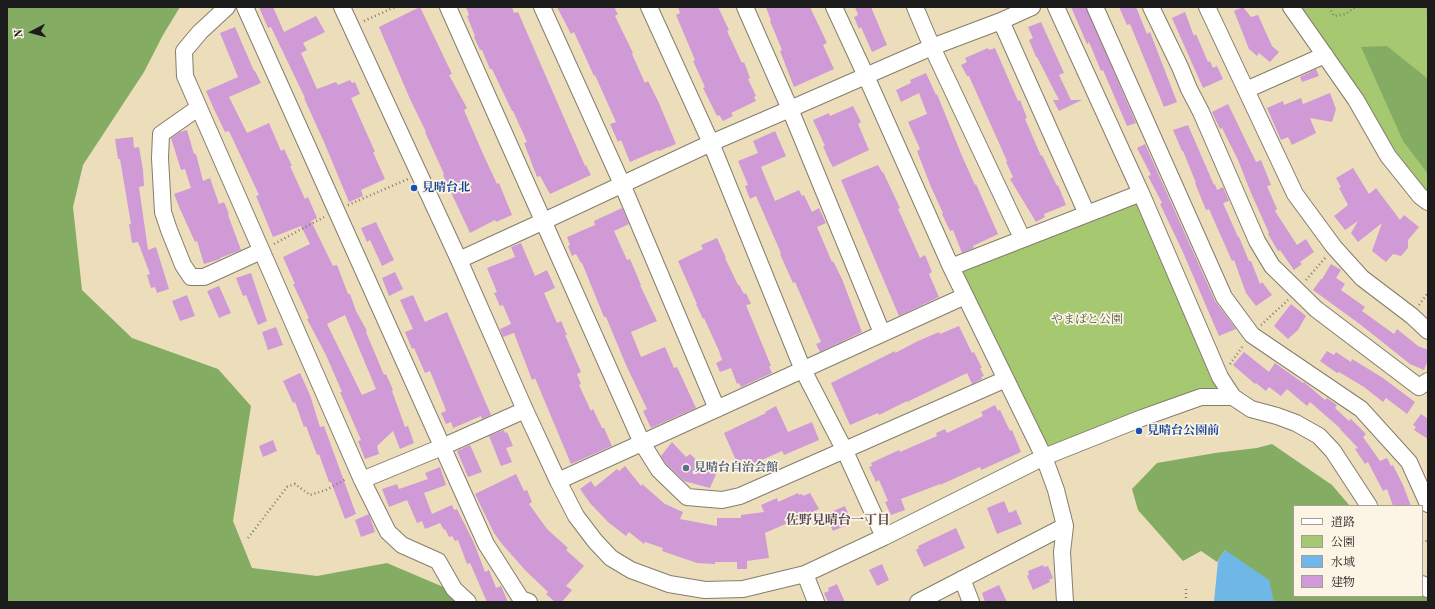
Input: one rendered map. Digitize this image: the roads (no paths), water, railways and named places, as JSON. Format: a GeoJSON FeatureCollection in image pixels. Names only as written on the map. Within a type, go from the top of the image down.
{"type":"FeatureCollection","features":[{"type":"Feature","properties":{"kind":"street"},"geometry":{"type":"LineString","coordinates":[[227,7],[200,32],[184,51],[185,76],[360,476],[388,532],[402,545],[438,561],[454,589],[468,602]]}},
{"type":"Feature","properties":{"kind":"street"},"geometry":{"type":"LineString","coordinates":[[245,7],[486,544],[521,598],[529,602]]}},
{"type":"Feature","properties":{"kind":"street"},"geometry":{"type":"LineString","coordinates":[[342,7],[459,260],[558,481],[576,516],[595,541],[611,558],[631,570],[669,584],[705,590],[743,589],[805,574],[1044,457],[1142,418],[1201,397],[1233,397]]}},
{"type":"Feature","properties":{"kind":"street"},"geometry":{"type":"LineString","coordinates":[[448,7],[642,443],[659,470],[687,497],[722,500],[740,496],[1006,379]]}},
{"type":"Feature","properties":{"kind":"street"},"geometry":{"type":"LineString","coordinates":[[542,7],[622,184],[717,409]]}},
{"type":"Feature","properties":{"kind":"street"},"geometry":{"type":"LineString","coordinates":[[649,7],[711,143],[803,370],[844,449],[884,536]]}},
{"type":"Feature","properties":{"kind":"street"},"geometry":{"type":"LineString","coordinates":[[745,7],[790,110],[882,333]]}},
{"type":"Feature","properties":{"kind":"street"},"geometry":{"type":"LineString","coordinates":[[834,7],[951,267],[1044,457],[1056,490],[1065,526],[1062,552],[1065,602]]}},
{"type":"Feature","properties":{"kind":"street"},"geometry":{"type":"LineString","coordinates":[[916,7],[932,47],[1022,238]]}},
{"type":"Feature","properties":{"kind":"street"},"geometry":{"type":"LineString","coordinates":[[459,260],[711,143],[790,110],[932,47],[1001,21],[1032,7]]}},
{"type":"Feature","properties":{"kind":"street"},"geometry":{"type":"LineString","coordinates":[[1056,7],[1141,193],[1220,377],[1233,397],[1251,409],[1296,423],[1319,436],[1332,451],[1368,505]]}},
{"type":"Feature","properties":{"kind":"street"},"geometry":{"type":"LineString","coordinates":[[1095,7],[1224,297],[1252,334],[1361,409],[1409,462],[1428,504]]}},
{"type":"Feature","properties":{"kind":"street"},"geometry":{"type":"LineString","coordinates":[[1151,7],[1201,112],[1257,241],[1272,266],[1316,309],[1419,387],[1428,381]]}},
{"type":"Feature","properties":{"kind":"street"},"geometry":{"type":"LineString","coordinates":[[1207,7],[1295,194],[1334,247],[1362,278],[1412,316],[1428,331]]}},
{"type":"Feature","properties":{"kind":"street"},"geometry":{"type":"LineString","coordinates":[[1291,7],[1356,100],[1388,156],[1420,196],[1428,202]]}},
{"type":"Feature","properties":{"kind":"street"},"geometry":{"type":"LineString","coordinates":[[1001,21],[1087,214]]}},
{"type":"Feature","properties":{"kind":"street"},"geometry":{"type":"LineString","coordinates":[[1246,90],[1325,54]]}},
{"type":"Feature","properties":{"kind":"street"},"geometry":{"type":"LineString","coordinates":[[198,108],[161,134],[160,158],[163,212],[183,265],[191,277],[204,277],[261,251]]}},
{"type":"Feature","properties":{"kind":"street"},"geometry":{"type":"LineString","coordinates":[[951,267],[1022,238],[1141,193]]}},
{"type":"Feature","properties":{"kind":"street"},"geometry":{"type":"LineString","coordinates":[[558,481],[965,296]]}},
{"type":"Feature","properties":{"kind":"street"},"geometry":{"type":"LineString","coordinates":[[360,476],[442,447],[525,410]]}},
{"type":"Feature","properties":{"kind":"street"},"geometry":{"type":"LineString","coordinates":[[918,602],[1065,526]]}},
{"type":"Feature","properties":{"kind":"street"},"geometry":{"type":"LineString","coordinates":[[805,574],[816,602]]}},
{"type":"Feature","properties":{"kind":"street"},"geometry":{"type":"LineString","coordinates":[[962,579],[971,602]]}},
{"type":"Feature","properties":{"kind":"water"},"geometry":{"type":"Polygon","coordinates":[[[1225,550],[1269,580],[1274,602],[1214,602],[1218,561],[1225,550]]]}},
{"type":"Feature","properties":{"kind":"place","name":"見晴台北"},"geometry":{"type":"Point","coordinates":[414,188]}},
{"type":"Feature","properties":{"kind":"place","name":"見晴台公園前"},"geometry":{"type":"Point","coordinates":[1139,431]}},
{"type":"Feature","properties":{"kind":"place","name":"見晴台自治会館"},"geometry":{"type":"Point","coordinates":[686,468]}},
{"type":"Feature","properties":{"kind":"district","name":"佐野見晴台一丁目"},"geometry":{"type":"Point","coordinates":[838,521]}},
{"type":"Feature","properties":{"kind":"park label","name":"やまばと公園"},"geometry":{"type":"Point","coordinates":[1087,320]}}]}
